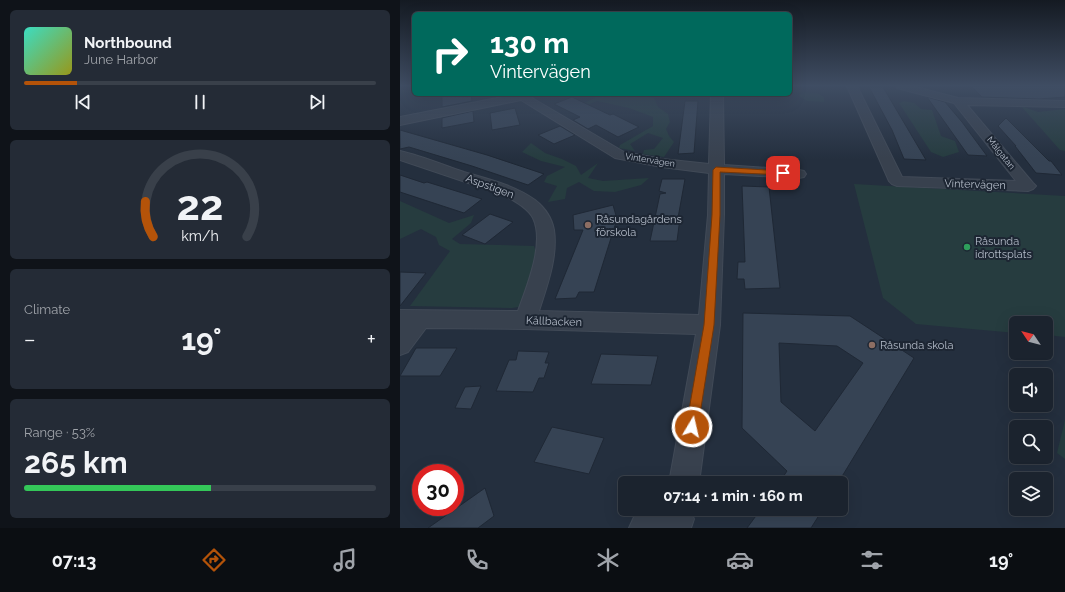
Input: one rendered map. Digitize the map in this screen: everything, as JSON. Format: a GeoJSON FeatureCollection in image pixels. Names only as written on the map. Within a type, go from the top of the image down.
{"type":"FeatureCollection","features":[{"type":"Feature","properties":{"kind":"street"},"geometry":{"type":"LineString","coordinates":[[400,121],[441,111]]}},
{"type":"Feature","properties":{"kind":"street","name":"Vintervägen"},"geometry":{"type":"LineString","coordinates":[[550,111],[620,156],[716,170],[798,174]]}},
{"type":"Feature","properties":{"kind":"street"},"geometry":{"type":"LineString","coordinates":[[685,476],[709,325],[716,215],[717,111]]}},
{"type":"Feature","properties":{"kind":"street","name":"Vintervägen"},"geometry":{"type":"LineString","coordinates":[[864,111],[897,181],[1028,186]]}},
{"type":"Feature","properties":{"kind":"street","name":"Målgatan"},"geometry":{"type":"LineString","coordinates":[[966,111],[1028,186]]}},
{"type":"Feature","properties":{"kind":"street","name":"Aspstigen"},"geometry":{"type":"LineString","coordinates":[[400,155],[510,192],[522,198],[538,213],[542,219],[545,232],[545,258],[526,320]]}},
{"type":"Feature","properties":{"kind":"street"},"geometry":{"type":"LineString","coordinates":[[400,345],[410,319]]}},
{"type":"Feature","properties":{"kind":"street","name":"Källbacken"},"geometry":{"type":"LineString","coordinates":[[410,319],[526,320],[709,325]]}},
{"type":"Feature","properties":{"kind":"street"},"geometry":{"type":"LineString","coordinates":[[645,528],[679,519]]}},
{"type":"Feature","properties":{"kind":"green space"},"geometry":{"type":"Polygon","coordinates":[[[636,111],[663,111],[668,114],[670,122],[666,129],[674,142],[664,157],[643,154],[644,150],[654,149],[663,138],[648,133],[630,144],[635,151],[619,148],[620,145],[653,126],[653,117],[636,111]]]}},
{"type":"Feature","properties":{"kind":"green space"},"geometry":{"type":"Polygon","coordinates":[[[904,111],[932,111],[941,136],[955,141],[959,152],[943,157],[931,152],[904,111]]]}},
{"type":"Feature","properties":{"kind":"green space"},"geometry":{"type":"Polygon","coordinates":[[[1025,111],[1038,112],[1065,111],[1065,151],[1060,150],[1025,111]]]}},
{"type":"Feature","properties":{"kind":"green space"},"geometry":{"type":"Polygon","coordinates":[[[531,143],[545,153],[576,166],[581,175],[598,163],[588,178],[603,181],[649,178],[641,185],[615,192],[594,191],[579,182],[567,188],[565,199],[548,202],[557,186],[544,182],[547,176],[565,167],[541,161],[522,152],[531,143]]]}},
{"type":"Feature","properties":{"kind":"green space","name":"Råsunda idrottsplats"},"geometry":{"type":"Polygon","coordinates":[[[854,184],[1065,196],[1065,337],[1053,336],[1053,316],[1009,316],[1009,332],[916,324],[883,298],[854,184]]]}},
{"type":"Feature","properties":{"kind":"green space"},"geometry":{"type":"Polygon","coordinates":[[[400,201],[449,223],[474,215],[471,223],[452,239],[460,244],[534,246],[537,255],[525,290],[524,306],[512,308],[410,306],[450,251],[439,245],[436,237],[421,229],[400,239],[400,201]]]}},
{"type":"Feature","properties":{"kind":"green space"},"geometry":{"type":"Polygon","coordinates":[[[1065,420],[1065,459],[1057,453],[1065,420]]]}},
{"type":"Feature","properties":{"kind":"building"},"geometry":{"type":"Polygon","coordinates":[[[473,111],[474,122],[442,128],[442,118],[473,111]]]}},
{"type":"Feature","properties":{"kind":"building"},"geometry":{"type":"Polygon","coordinates":[[[502,111],[516,111],[520,125],[492,130],[490,113],[502,111]]]}},
{"type":"Feature","properties":{"kind":"building"},"geometry":{"type":"Polygon","coordinates":[[[567,111],[601,111],[610,115],[613,114],[639,127],[618,137],[596,125],[588,129],[573,120],[580,117],[567,111]]]}},
{"type":"Feature","properties":{"kind":"building"},"geometry":{"type":"Polygon","coordinates":[[[684,111],[697,111],[694,153],[678,154],[684,111]]]}},
{"type":"Feature","properties":{"kind":"building"},"geometry":{"type":"Polygon","coordinates":[[[882,111],[897,111],[926,160],[904,159],[892,130],[882,111]]]}},
{"type":"Feature","properties":{"kind":"building"},"geometry":{"type":"Polygon","coordinates":[[[937,111],[952,111],[987,156],[968,155],[937,111]]]}},
{"type":"Feature","properties":{"kind":"building"},"geometry":{"type":"Polygon","coordinates":[[[1006,118],[1049,161],[1051,161],[1062,175],[1036,173],[1016,146],[998,126],[1006,118]]]}},
{"type":"Feature","properties":{"kind":"building"},"geometry":{"type":"Polygon","coordinates":[[[560,126],[575,135],[554,144],[538,135],[560,126]]]}},
{"type":"Feature","properties":{"kind":"building"},"geometry":{"type":"Polygon","coordinates":[[[400,130],[487,155],[544,174],[528,185],[409,147],[400,149],[400,130]]]}},
{"type":"Feature","properties":{"kind":"building"},"geometry":{"type":"Polygon","coordinates":[[[400,175],[482,199],[464,213],[400,192],[400,175]]]}},
{"type":"Feature","properties":{"kind":"building"},"geometry":{"type":"Polygon","coordinates":[[[662,179],[685,179],[678,218],[680,218],[677,241],[650,241],[660,194],[666,193],[659,191],[662,179]]]}},
{"type":"Feature","properties":{"kind":"building"},"geometry":{"type":"Polygon","coordinates":[[[742,186],[769,187],[780,288],[745,289],[744,279],[737,279],[738,262],[745,262],[742,186]]]}},
{"type":"Feature","properties":{"kind":"building"},"geometry":{"type":"Polygon","coordinates":[[[613,205],[617,219],[594,292],[579,292],[576,298],[555,299],[583,230],[574,230],[573,215],[613,205]]]}},
{"type":"Feature","properties":{"kind":"building"},"geometry":{"type":"Polygon","coordinates":[[[490,214],[513,222],[485,244],[462,235],[490,214]]]}},
{"type":"Feature","properties":{"kind":"building"},"geometry":{"type":"Polygon","coordinates":[[[400,272],[426,273],[400,306],[400,272]]]}},
{"type":"Feature","properties":{"kind":"building"},"geometry":{"type":"Polygon","coordinates":[[[743,313],[850,316],[914,358],[842,476],[784,476],[787,471],[742,428],[743,313]],[[779,343],[781,402],[815,431],[863,363],[837,346],[779,343]]]}},
{"type":"Feature","properties":{"kind":"building"},"geometry":{"type":"Polygon","coordinates":[[[416,348],[457,348],[440,376],[400,376],[416,348]]]}},
{"type":"Feature","properties":{"kind":"building"},"geometry":{"type":"Polygon","coordinates":[[[518,351],[549,352],[545,363],[549,363],[544,378],[539,378],[533,392],[496,391],[509,360],[516,360],[518,351]]]}},
{"type":"Feature","properties":{"kind":"building"},"geometry":{"type":"Polygon","coordinates":[[[601,354],[658,356],[651,385],[591,384],[601,354]]]}},
{"type":"Feature","properties":{"kind":"building"},"geometry":{"type":"Polygon","coordinates":[[[481,386],[471,409],[455,408],[465,387],[481,386]]]}},
{"type":"Feature","properties":{"kind":"building"},"geometry":{"type":"Polygon","coordinates":[[[552,427],[604,438],[589,474],[534,462],[552,427]]]}},
{"type":"Feature","properties":{"kind":"building"},"geometry":{"type":"Polygon","coordinates":[[[485,488],[494,516],[478,528],[428,528],[445,516],[464,516],[464,503],[485,488]]]}},
{"type":"Feature","properties":{"kind":"building"},"geometry":{"type":"Polygon","coordinates":[[[756,516],[819,516],[811,528],[747,528],[756,516]]]}},
{"type":"Feature","properties":{"kind":"place","name":"Råsundagårdens förskola"},"geometry":{"type":"Point","coordinates":[588,225]}},
{"type":"Feature","properties":{"kind":"place","name":"Råsunda idrottsplats"},"geometry":{"type":"Point","coordinates":[967,247]}},
{"type":"Feature","properties":{"kind":"place","name":"Råsunda skola"},"geometry":{"type":"Point","coordinates":[872,345]}},
{"type":"Feature","properties":{"kind":"route"},"geometry":{"type":"LineString","coordinates":[[692,427],[709,325],[716,215],[716,170],[732,169],[783,173]]}}]}
